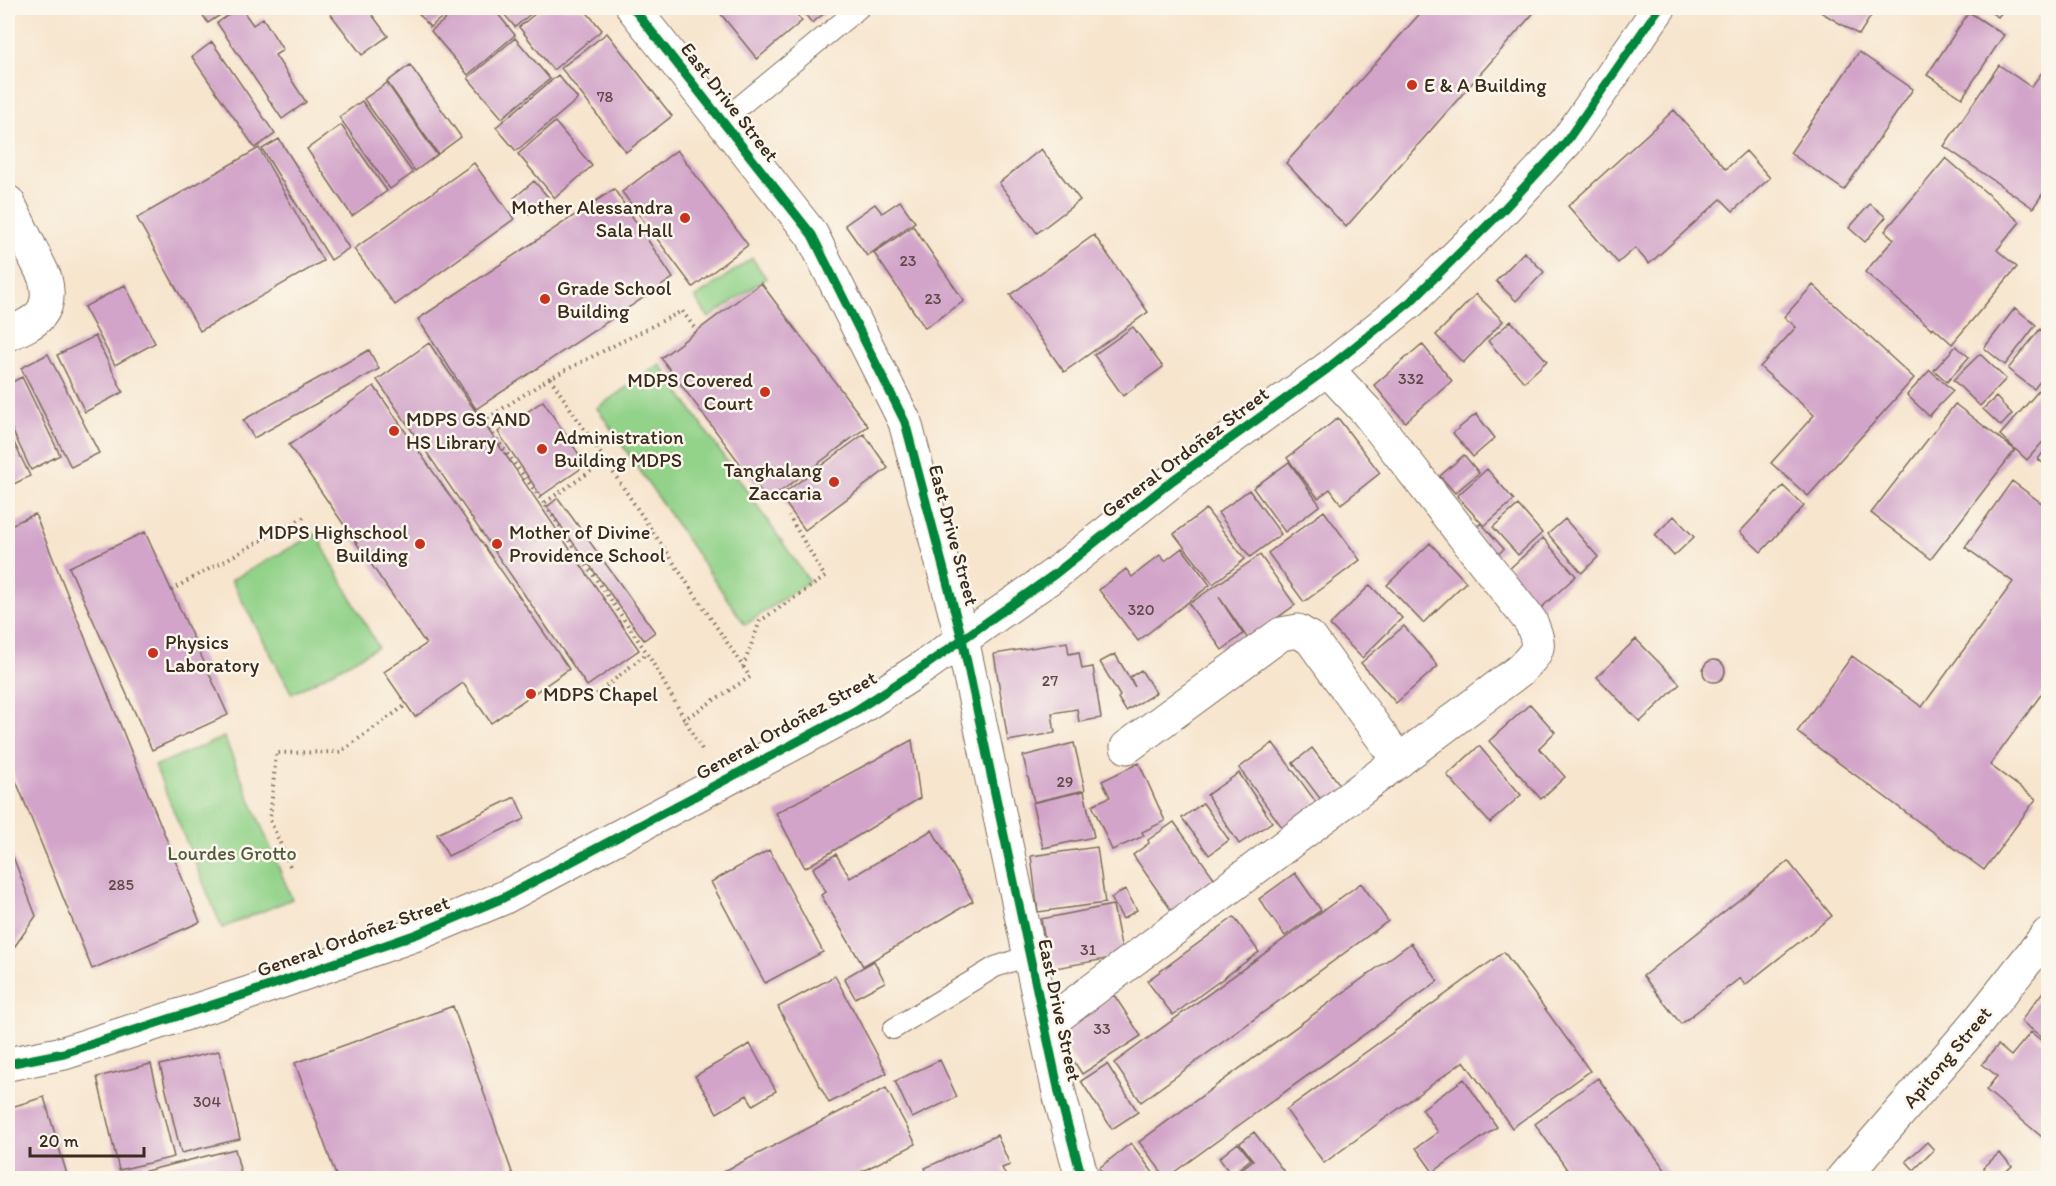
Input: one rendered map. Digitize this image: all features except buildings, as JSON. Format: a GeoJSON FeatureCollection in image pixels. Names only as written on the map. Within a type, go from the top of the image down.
{"type":"FeatureCollection","features":[{"type":"Feature","properties":{"kind":"street","name":"East Drive Street"},"geometry":{"type":"LineString","coordinates":[[633,8],[812,236],[905,422],[951,589],[1060,1097],[1082,1179]]}},
{"type":"Feature","properties":{"kind":"street","name":"General Ordoñez Street"},"geometry":{"type":"LineString","coordinates":[[8,1064],[64,1053],[246,994],[417,934],[503,898],[855,711],[1055,574],[1173,480],[1327,369],[1410,302],[1504,209],[1566,142],[1659,8]]}},
{"type":"Feature","properties":{"kind":"street"},"geometry":{"type":"LineString","coordinates":[[8,202],[45,278],[48,292],[47,305],[39,317],[8,334]]}},
{"type":"Feature","properties":{"kind":"street"},"geometry":{"type":"LineString","coordinates":[[1046,1025],[1520,670],[1534,654],[1539,641],[1531,622],[1367,412],[1327,369]]}},
{"type":"Feature","properties":{"kind":"street"},"geometry":{"type":"LineString","coordinates":[[1127,747],[1281,633],[1298,631],[1311,639],[1398,761]]}},
{"type":"Feature","properties":{"kind":"street","name":"Apitong Street"},"geometry":{"type":"LineString","coordinates":[[1843,1179],[1977,1023],[2049,934]]}},
{"type":"Feature","properties":{"kind":"lane"},"geometry":{"type":"LineString","coordinates":[[722,121],[859,8]]}},
{"type":"Feature","properties":{"kind":"lane"},"geometry":{"type":"LineString","coordinates":[[893,1029],[995,967],[1030,955]]}},
{"type":"Feature","properties":{"kind":"path"},"geometry":{"type":"LineString","coordinates":[[697,331],[682,311],[550,378],[483,421],[544,503],[647,652],[697,742]]}},
{"type":"Feature","properties":{"kind":"path"},"geometry":{"type":"LineString","coordinates":[[550,378],[750,677],[683,720]]}},
{"type":"Feature","properties":{"kind":"path"},"geometry":{"type":"LineString","coordinates":[[544,503],[606,461]]}},
{"type":"Feature","properties":{"kind":"path"},"geometry":{"type":"LineString","coordinates":[[171,590],[306,516]]}},
{"type":"Feature","properties":{"kind":"path"},"geometry":{"type":"LineString","coordinates":[[743,667],[760,621],[825,577],[789,516]]}},
{"type":"Feature","properties":{"kind":"path"},"geometry":{"type":"LineString","coordinates":[[592,698],[647,652]]}},
{"type":"Feature","properties":{"kind":"path"},"geometry":{"type":"LineString","coordinates":[[290,866],[270,820],[276,753],[340,752],[406,705]]}},
{"type":"Feature","properties":{"kind":"green space"},"geometry":{"type":"Polygon","coordinates":[[[752,258],[766,278],[709,318],[695,298],[752,258]]]}},
{"type":"Feature","properties":{"kind":"green space"},"geometry":{"type":"Polygon","coordinates":[[[660,364],[809,581],[745,625],[597,408],[660,364]]]}},
{"type":"Feature","properties":{"kind":"green space"},"geometry":{"type":"Polygon","coordinates":[[[316,534],[378,647],[292,694],[231,580],[316,534]]]}},
{"type":"Feature","properties":{"kind":"green space","name":"Lourdes Grotto"},"geometry":{"type":"Polygon","coordinates":[[[224,737],[292,899],[222,928],[155,766],[224,737]]]}},
{"type":"Feature","properties":{"kind":"cycle path"},"geometry":{"type":"LineString","coordinates":[[633,8],[812,235],[905,422],[962,639],[1060,1097],[1082,1178]]}},
{"type":"Feature","properties":{"kind":"cycle path"},"geometry":{"type":"LineString","coordinates":[[8,1064],[64,1053],[246,994],[417,934],[503,898],[855,711],[923,667],[1055,574],[1173,480],[1327,369],[1410,302],[1504,209],[1566,142],[1659,8]]}},
{"type":"Feature","properties":{"kind":"place","name":"E & A Building"},"geometry":{"type":"Point","coordinates":[1412,85]}},
{"type":"Feature","properties":{"kind":"place","name":"Mother Alessandra Sala Hall"},"geometry":{"type":"Point","coordinates":[685,218]}},
{"type":"Feature","properties":{"kind":"place","name":"Grade School Building"},"geometry":{"type":"Point","coordinates":[545,299]}},
{"type":"Feature","properties":{"kind":"place","name":"MDPS Covered Court"},"geometry":{"type":"Point","coordinates":[765,392]}},
{"type":"Feature","properties":{"kind":"place","name":"MDPS GS AND HS Library"},"geometry":{"type":"Point","coordinates":[394,431]}},
{"type":"Feature","properties":{"kind":"place","name":"Administration Building MDPS"},"geometry":{"type":"Point","coordinates":[542,449]}},
{"type":"Feature","properties":{"kind":"place","name":"Tanghalang Zaccaria"},"geometry":{"type":"Point","coordinates":[834,482]}},
{"type":"Feature","properties":{"kind":"place","name":"MDPS Highschool Building"},"geometry":{"type":"Point","coordinates":[420,544]}},
{"type":"Feature","properties":{"kind":"place","name":"Mother of Divine Providence School"},"geometry":{"type":"Point","coordinates":[497,544]}},
{"type":"Feature","properties":{"kind":"place","name":"Physics Laboratory"},"geometry":{"type":"Point","coordinates":[153,653]}},
{"type":"Feature","properties":{"kind":"place","name":"MDPS Chapel"},"geometry":{"type":"Point","coordinates":[531,694]}}]}
